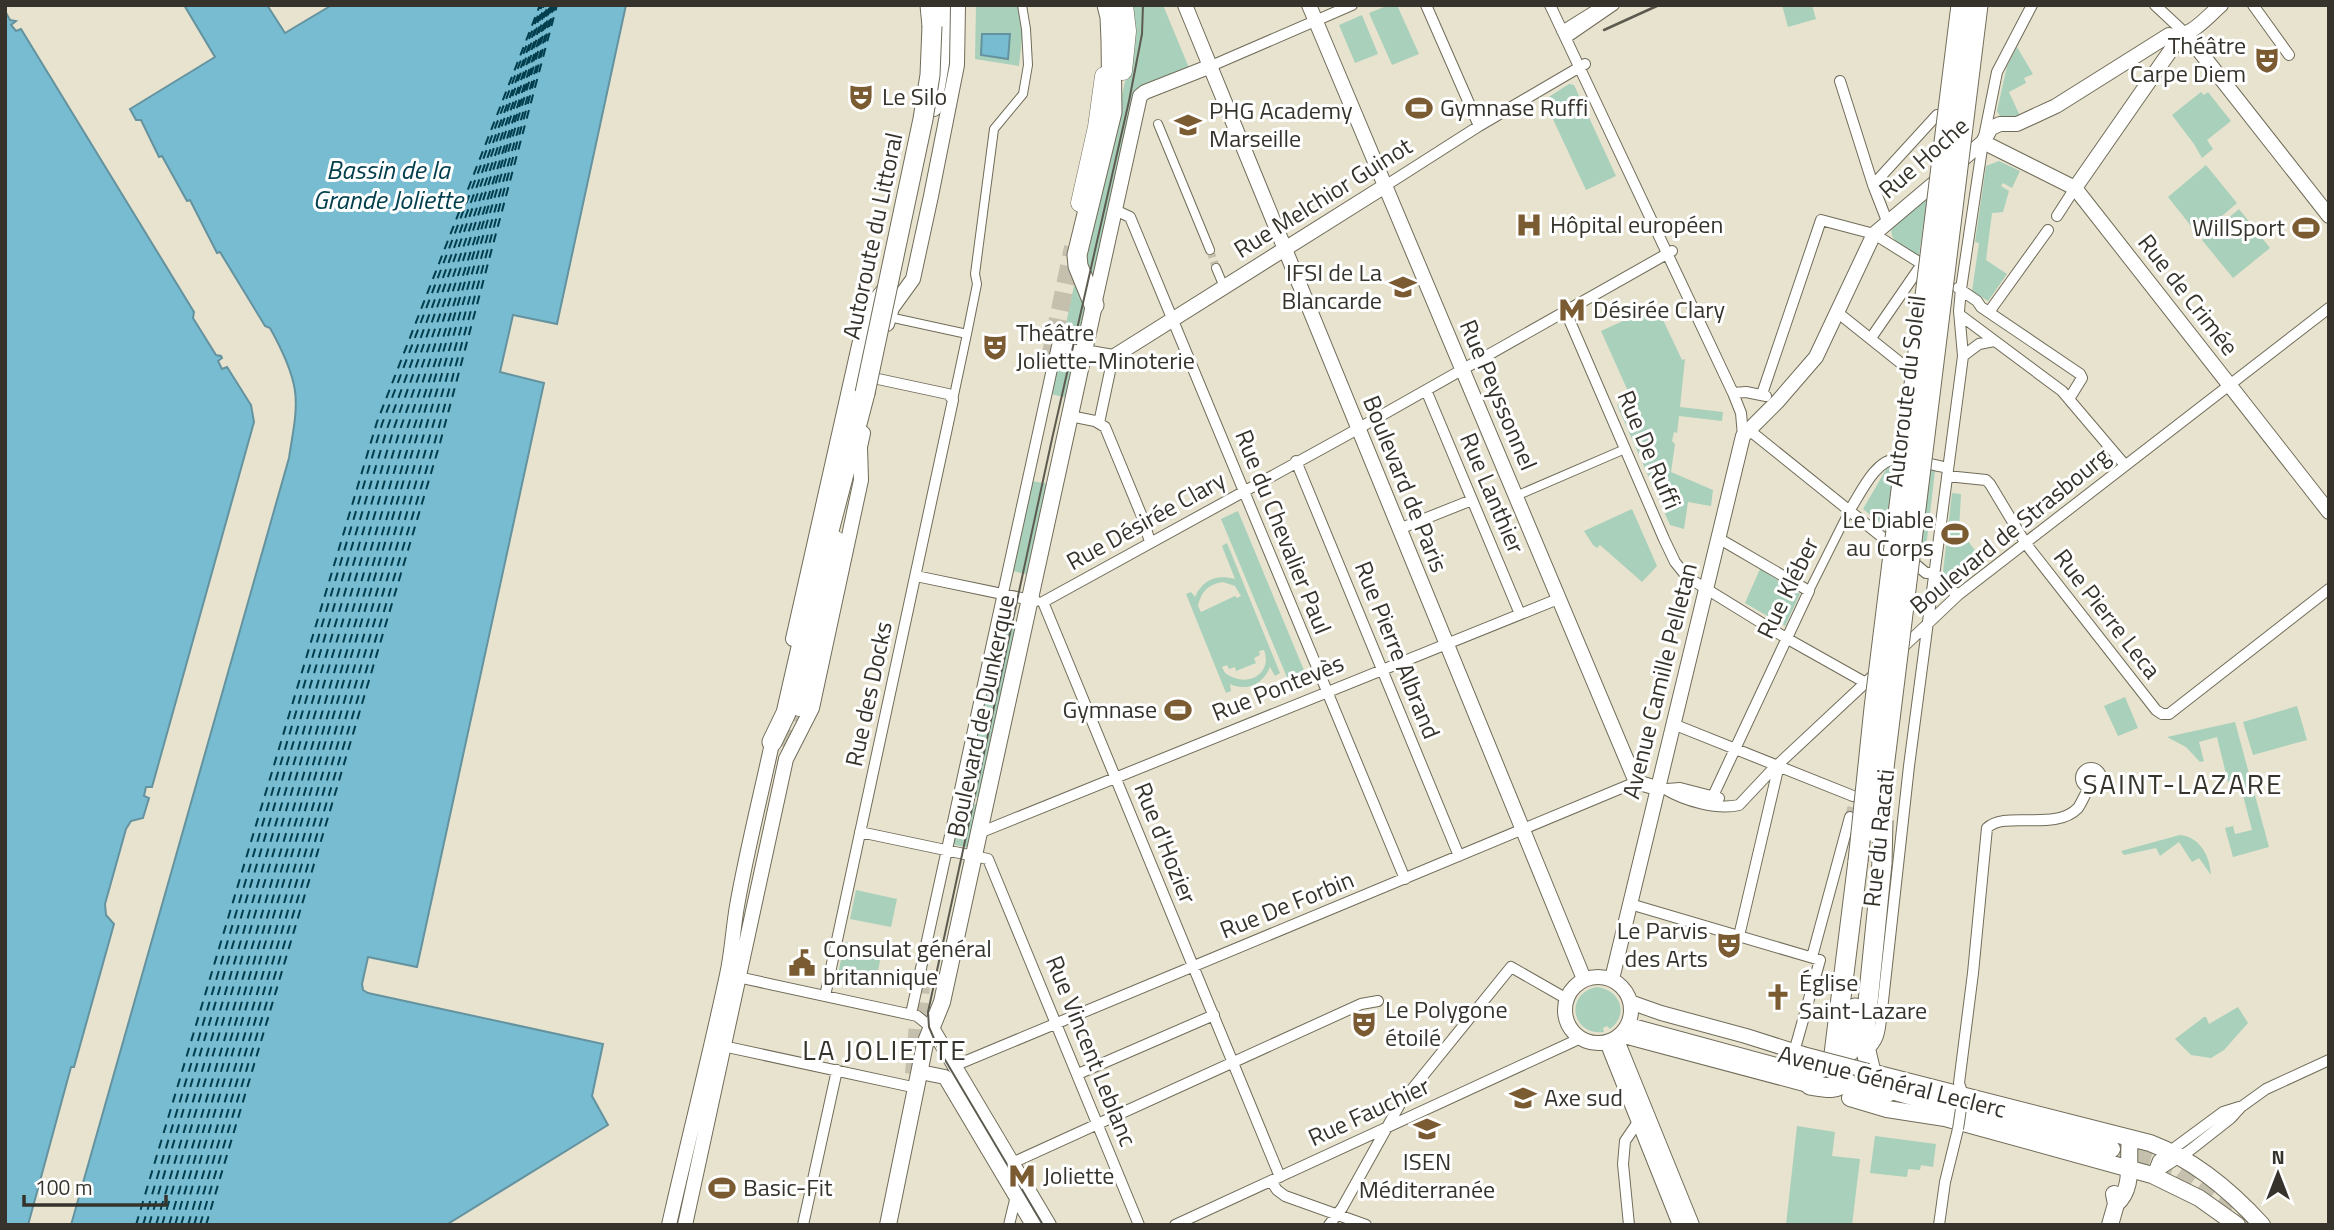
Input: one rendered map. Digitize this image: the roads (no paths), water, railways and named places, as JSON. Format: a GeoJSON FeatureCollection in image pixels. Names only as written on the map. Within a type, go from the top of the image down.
{"type":"FeatureCollection","features":[{"type":"Feature","properties":{"kind":"highway","name":"Autoroute du Littoral"},"geometry":{"type":"LineString","coordinates":[[772,742],[786,713],[870,386],[923,119],[932,50],[930,5]]}},
{"type":"Feature","properties":{"kind":"highway"},"geometry":{"type":"LineString","coordinates":[[1094,305],[1078,266],[1077,255],[1112,112],[1110,17],[1106,5]]}},
{"type":"Feature","properties":{"kind":"highway"},"geometry":{"type":"LineString","coordinates":[[1080,206],[1097,127],[1127,31],[1124,5]]}},
{"type":"Feature","properties":{"kind":"highway","name":"Autoroute du Soleil"},"geometry":{"type":"LineString","coordinates":[[1872,862],[1870,741],[1961,5]]}},
{"type":"Feature","properties":{"kind":"highway","name":"Autoroute du Soleil"},"geometry":{"type":"LineString","coordinates":[[1883,783],[1978,5]]}},
{"type":"Feature","properties":{"kind":"highway"},"geometry":{"type":"LineString","coordinates":[[799,707],[835,522]]}},
{"type":"Feature","properties":{"kind":"highway"},"geometry":{"type":"LineString","coordinates":[[1876,833],[1883,783]]}},
{"type":"Feature","properties":{"kind":"highway"},"geometry":{"type":"LineString","coordinates":[[1862,1022],[1872,862],[1883,783]]}},
{"type":"Feature","properties":{"kind":"highway"},"geometry":{"type":"LineString","coordinates":[[1861,1064],[1866,1022],[1872,862]]}},
{"type":"Feature","properties":{"kind":"highway"},"geometry":{"type":"LineString","coordinates":[[1861,1064],[1872,862]]}},
{"type":"Feature","properties":{"kind":"highway"},"geometry":{"type":"LineString","coordinates":[[1803,1066],[1815,1072],[1831,1060],[1861,1064],[1958,1101]]}},
{"type":"Feature","properties":{"kind":"highway"},"geometry":{"type":"LineString","coordinates":[[1803,1066],[1840,1084]]}},
{"type":"Feature","properties":{"kind":"main road","name":"Boulevard de Dunkerque"},"geometry":{"type":"LineString","coordinates":[[888,1225],[926,1039],[939,1013],[979,833],[1036,601],[1070,416],[1094,305]]}},
{"type":"Feature","properties":{"kind":"main road","name":"Avenue Général Leclerc"},"geometry":{"type":"LineString","coordinates":[[1840,1084],[1887,1109],[1945,1118],[2152,1175],[2199,1198],[2237,1225]]}},
{"type":"Feature","properties":{"kind":"main road","name":"Avenue Général Leclerc"},"geometry":{"type":"LineString","coordinates":[[1958,1101],[2130,1138],[2171,1154],[2224,1189],[2262,1225]]}},
{"type":"Feature","properties":{"kind":"main road"},"geometry":{"type":"LineString","coordinates":[[1958,1101],[2112,1149]]}},
{"type":"Feature","properties":{"kind":"main road"},"geometry":{"type":"LineString","coordinates":[[2109,1224],[2116,1204],[2123,1198],[2130,1138]]}},
{"type":"Feature","properties":{"kind":"street"},"geometry":{"type":"LineString","coordinates":[[733,976],[737,905],[825,491],[867,310],[894,276],[924,135],[933,110],[943,63],[943,5]]}},
{"type":"Feature","properties":{"kind":"street"},"geometry":{"type":"LineString","coordinates":[[685,1225],[718,1045],[786,759],[812,708],[861,480],[860,447],[870,386],[889,317],[912,279],[926,219],[957,65],[958,5]]}},
{"type":"Feature","properties":{"kind":"street"},"geometry":{"type":"LineString","coordinates":[[953,400],[978,284],[975,274],[995,129],[1023,94],[1028,65],[1022,5]]}},
{"type":"Feature","properties":{"kind":"street","name":"Boulevard de Paris"},"geometry":{"type":"LineString","coordinates":[[1185,5],[1283,250],[1584,979]]}},
{"type":"Feature","properties":{"kind":"street","name":"Rue Peyssonnel"},"geometry":{"type":"LineString","coordinates":[[1309,5],[1636,782]]}},
{"type":"Feature","properties":{"kind":"street"},"geometry":{"type":"LineString","coordinates":[[1211,66],[1352,5]]}},
{"type":"Feature","properties":{"kind":"street"},"geometry":{"type":"LineString","coordinates":[[1426,5],[1479,126]]}},
{"type":"Feature","properties":{"kind":"street","name":"Avenue Camille Pelletan"},"geometry":{"type":"LineString","coordinates":[[1550,5],[1582,65],[1670,253],[1733,393],[1746,433],[1718,538],[1709,591],[1673,724],[1661,788],[1612,979]]}},
{"type":"Feature","properties":{"kind":"street"},"geometry":{"type":"LineString","coordinates":[[1564,34],[1602,6],[1608,5]]}},
{"type":"Feature","properties":{"kind":"street"},"geometry":{"type":"LineString","coordinates":[[1564,34],[1614,5]]}},
{"type":"Feature","properties":{"kind":"street","name":"Rue du Racati"},"geometry":{"type":"LineString","coordinates":[[1861,1064],[1874,1046],[1880,1028],[1927,625],[1963,356],[1961,289],[1983,142],[2000,64],[2032,5]]}},
{"type":"Feature","properties":{"kind":"street"},"geometry":{"type":"LineString","coordinates":[[2155,5],[2329,216]]}},
{"type":"Feature","properties":{"kind":"street"},"geometry":{"type":"LineString","coordinates":[[2057,216],[2173,47],[2182,36],[2221,5]]}},
{"type":"Feature","properties":{"kind":"street"},"geometry":{"type":"LineString","coordinates":[[2253,5],[2289,55]]}},
{"type":"Feature","properties":{"kind":"street","name":"Rue Hoche"},"geometry":{"type":"LineString","coordinates":[[1746,433],[1816,357],[1874,234],[1887,221],[1983,142],[1991,128],[1996,125],[2017,124],[2056,106],[2169,35],[2182,36]]}},
{"type":"Feature","properties":{"kind":"street","name":"Rue Melchior Guinot"},"geometry":{"type":"LineString","coordinates":[[1113,358],[1479,126],[1582,65]]}},
{"type":"Feature","properties":{"kind":"street","name":"Boulevard de Dunkerque"},"geometry":{"type":"LineString","coordinates":[[1094,305],[1140,96],[1211,66]]}},
{"type":"Feature","properties":{"kind":"street"},"geometry":{"type":"LineString","coordinates":[[1840,81],[1887,221]]}},
{"type":"Feature","properties":{"kind":"street"},"geometry":{"type":"LineString","coordinates":[[1873,185],[1937,115]]}},
{"type":"Feature","properties":{"kind":"street"},"geometry":{"type":"LineString","coordinates":[[1158,124],[1210,250]]}},
{"type":"Feature","properties":{"kind":"street","name":"Rue de Crimée"},"geometry":{"type":"LineString","coordinates":[[1983,142],[2075,188],[2329,512]]}},
{"type":"Feature","properties":{"kind":"street","name":"Rue du Chevalier Paul"},"geometry":{"type":"LineString","coordinates":[[1115,210],[1130,217],[1405,879]]}},
{"type":"Feature","properties":{"kind":"street"},"geometry":{"type":"LineString","coordinates":[[1762,394],[1821,220],[1874,234],[1961,289],[1985,309],[2080,374],[2080,384],[2069,399]]}},
{"type":"Feature","properties":{"kind":"street"},"geometry":{"type":"LineString","coordinates":[[2048,230],[1985,309],[1971,310],[1963,317],[2062,391],[2124,464]]}},
{"type":"Feature","properties":{"kind":"street","name":"Rue Désirée Clary"},"geometry":{"type":"LineString","coordinates":[[1036,601],[1358,428],[1670,253]]}},
{"type":"Feature","properties":{"kind":"street"},"geometry":{"type":"LineString","coordinates":[[1871,338],[1922,264]]}},
{"type":"Feature","properties":{"kind":"street"},"geometry":{"type":"LineString","coordinates":[[1216,268],[1224,287]]}},
{"type":"Feature","properties":{"kind":"street","name":"Boulevard de Strasbourg"},"geometry":{"type":"LineString","coordinates":[[1730,805],[1779,765],[1958,594],[2329,308]]}},
{"type":"Feature","properties":{"kind":"street","name":"Rue De Ruffi"},"geometry":{"type":"LineString","coordinates":[[1565,310],[1675,562],[1688,577],[1709,591],[1866,683]]}},
{"type":"Feature","properties":{"kind":"street"},"geometry":{"type":"LineString","coordinates":[[1837,312],[1902,364]]}},
{"type":"Feature","properties":{"kind":"street"},"geometry":{"type":"LineString","coordinates":[[889,317],[967,334]]}},
{"type":"Feature","properties":{"kind":"street"},"geometry":{"type":"LineString","coordinates":[[1963,356],[1978,345],[1994,341]]}},
{"type":"Feature","properties":{"kind":"street","name":"Boulevard de Dunkerque"},"geometry":{"type":"LineString","coordinates":[[911,1014],[1057,346],[1084,352]]}},
{"type":"Feature","properties":{"kind":"street"},"geometry":{"type":"LineString","coordinates":[[1084,352],[1113,358],[1099,423]]}},
{"type":"Feature","properties":{"kind":"street"},"geometry":{"type":"LineString","coordinates":[[853,373],[870,386],[948,394],[953,400]]}},
{"type":"Feature","properties":{"kind":"street","name":"Rue Lanthier"},"geometry":{"type":"LineString","coordinates":[[1426,390],[1520,614]]}},
{"type":"Feature","properties":{"kind":"street"},"geometry":{"type":"LineString","coordinates":[[1733,393],[1739,391],[1762,394],[1778,401]]}},
{"type":"Feature","properties":{"kind":"street","name":"Rue des Docks"},"geometry":{"type":"LineString","coordinates":[[825,996],[953,400]]}},
{"type":"Feature","properties":{"kind":"street"},"geometry":{"type":"LineString","coordinates":[[1070,416],[1105,427],[1150,542]]}},
{"type":"Feature","properties":{"kind":"street"},"geometry":{"type":"LineString","coordinates":[[1746,433],[1926,573],[1935,573],[1940,581],[1958,594]]}},
{"type":"Feature","properties":{"kind":"street"},"geometry":{"type":"LineString","coordinates":[[1516,496],[1625,449]]}},
{"type":"Feature","properties":{"kind":"street","name":"Rue Kléber"},"geometry":{"type":"LineString","coordinates":[[1713,796],[1786,638],[1849,511],[1878,468],[1888,460],[1898,459],[1947,472]]}},
{"type":"Feature","properties":{"kind":"street","name":"Rue Pierre Albrand"},"geometry":{"type":"LineString","coordinates":[[1296,461],[1459,856]]}},
{"type":"Feature","properties":{"kind":"street","name":"Rue Pierre Leca"},"geometry":{"type":"LineString","coordinates":[[1947,472],[1988,482],[2026,544],[2155,710],[2162,714],[2169,713],[2329,589]]}},
{"type":"Feature","properties":{"kind":"street"},"geometry":{"type":"LineString","coordinates":[[1399,529],[1472,500]]}},
{"type":"Feature","properties":{"kind":"street"},"geometry":{"type":"LineString","coordinates":[[1718,538],[1809,591]]}},
{"type":"Feature","properties":{"kind":"street"},"geometry":{"type":"LineString","coordinates":[[916,576],[1036,601]]}},
{"type":"Feature","properties":{"kind":"street","name":"Rue Pontevès"},"geometry":{"type":"LineString","coordinates":[[979,833],[1558,599]]}},
{"type":"Feature","properties":{"kind":"street","name":"Rue d'Hozier"},"geometry":{"type":"LineString","coordinates":[[1036,601],[1115,778],[1214,1015],[1275,1179]]}},
{"type":"Feature","properties":{"kind":"street"},"geometry":{"type":"LineString","coordinates":[[1673,724],[1853,796]]}},
{"type":"Feature","properties":{"kind":"street"},"geometry":{"type":"LineString","coordinates":[[1739,936],[1779,765]]}},
{"type":"Feature","properties":{"kind":"street"},"geometry":{"type":"LineString","coordinates":[[1636,782],[1661,788],[1680,788],[1722,798],[1730,805]]}},
{"type":"Feature","properties":{"kind":"street","name":"Rue De Forbin"},"geometry":{"type":"LineString","coordinates":[[954,1066],[1636,782]]}},
{"type":"Feature","properties":{"kind":"street"},"geometry":{"type":"LineString","coordinates":[[1661,788],[1677,797],[1720,807],[1730,805]]}},
{"type":"Feature","properties":{"kind":"street"},"geometry":{"type":"LineString","coordinates":[[1939,1225],[1945,1182],[1958,1129],[1959,1083],[1987,828],[1996,822],[2067,816],[2078,807],[2089,788]]}},
{"type":"Feature","properties":{"kind":"street"},"geometry":{"type":"LineString","coordinates":[[1892,813],[1904,817]]}},
{"type":"Feature","properties":{"kind":"street"},"geometry":{"type":"LineString","coordinates":[[1812,957],[1850,817]]}},
{"type":"Feature","properties":{"kind":"street"},"geometry":{"type":"LineString","coordinates":[[860,832],[974,856]]}},
{"type":"Feature","properties":{"kind":"street","name":"Rue Vincent Leblanc"},"geometry":{"type":"LineString","coordinates":[[974,856],[988,859],[1058,1023],[1139,1225]]}},
{"type":"Feature","properties":{"kind":"street"},"geometry":{"type":"LineString","coordinates":[[1630,904],[1820,960],[1803,1066]]}},
{"type":"Feature","properties":{"kind":"street"},"geometry":{"type":"LineString","coordinates":[[1329,1225],[1400,1104],[1511,967],[1567,999]]}},
{"type":"Feature","properties":{"kind":"street"},"geometry":{"type":"LineString","coordinates":[[733,976],[922,1018],[932,1028],[1049,1225]]}},
{"type":"Feature","properties":{"kind":"street"},"geometry":{"type":"LineString","coordinates":[[1598,976],[1612,979],[1624,988],[1632,1015],[1618,1035],[1598,1043],[1581,1038],[1566,1020],[1565,1009],[1571,990],[1584,979],[1598,976]]}},
{"type":"Feature","properties":{"kind":"street"},"geometry":{"type":"LineString","coordinates":[[1012,1163],[1361,1004],[1378,1001]]}},
{"type":"Feature","properties":{"kind":"street"},"geometry":{"type":"LineString","coordinates":[[1630,1002],[1803,1066],[1861,1064]]}},
{"type":"Feature","properties":{"kind":"street"},"geometry":{"type":"LineString","coordinates":[[1078,1074],[1214,1015]]}},
{"type":"Feature","properties":{"kind":"street"},"geometry":{"type":"LineString","coordinates":[[1618,1035],[1638,1122],[1680,1225]]}},
{"type":"Feature","properties":{"kind":"street"},"geometry":{"type":"LineString","coordinates":[[1618,1035],[1692,1225]]}},
{"type":"Feature","properties":{"kind":"street","name":"Avenue Général Leclerc"},"geometry":{"type":"LineString","coordinates":[[1618,1035],[1803,1066]]}},
{"type":"Feature","properties":{"kind":"street","name":"Rue Fauchier"},"geometry":{"type":"LineString","coordinates":[[1175,1225],[1581,1038]]}},
{"type":"Feature","properties":{"kind":"street"},"geometry":{"type":"LineString","coordinates":[[718,1045],[837,1070],[918,1080],[946,1077],[1033,1225]]}},
{"type":"Feature","properties":{"kind":"street"},"geometry":{"type":"LineString","coordinates":[[669,1225],[682,1160],[718,1045]]}},
{"type":"Feature","properties":{"kind":"street"},"geometry":{"type":"LineString","coordinates":[[2152,1175],[2158,1160],[2231,1118],[2241,1107],[2276,1083],[2329,1060]]}},
{"type":"Feature","properties":{"kind":"street"},"geometry":{"type":"LineString","coordinates":[[803,1225],[837,1070]]}},
{"type":"Feature","properties":{"kind":"street","name":"Avenue Général Leclerc"},"geometry":{"type":"LineString","coordinates":[[1840,1084],[1929,1106],[1958,1101]]}},
{"type":"Feature","properties":{"kind":"street"},"geometry":{"type":"LineString","coordinates":[[1629,1225],[1623,1164],[1625,1141],[1638,1122]]}},
{"type":"Feature","properties":{"kind":"street"},"geometry":{"type":"LineString","coordinates":[[2152,1175],[2171,1154]]}},
{"type":"Feature","properties":{"kind":"street"},"geometry":{"type":"LineString","coordinates":[[1275,1179],[1277,1190],[1285,1196],[1366,1225]]}},
{"type":"Feature","properties":{"kind":"street"},"geometry":{"type":"LineString","coordinates":[[1009,1225],[1016,1196]]}},
{"type":"Feature","properties":{"kind":"water","name":"Bassin de la Grande Joliette"},"geometry":{"type":"Polygon","coordinates":[[[184,5],[267,5],[285,33],[332,5],[626,5],[557,324],[513,315],[500,372],[544,383],[417,967],[368,957],[362,984],[363,990],[368,993],[603,1044],[592,1096],[608,1125],[446,1225],[71,1225],[289,458],[295,416],[296,399],[291,374],[274,335],[270,328],[265,326],[220,252],[217,253],[190,200],[187,201],[162,156],[159,157],[141,120],[136,120],[130,109],[215,57],[184,5]]]}},
{"type":"Feature","properties":{"kind":"water"},"geometry":{"type":"Polygon","coordinates":[[[5,11],[10,20],[16,21],[11,25],[16,31],[21,29],[194,312],[193,318],[216,355],[221,356],[218,361],[222,369],[227,367],[251,405],[254,422],[152,787],[146,787],[144,796],[149,798],[143,818],[131,821],[126,829],[105,904],[106,915],[114,924],[28,1225],[5,1225],[5,11]]]}},
{"type":"Feature","properties":{"kind":"water"},"geometry":{"type":"Polygon","coordinates":[[[982,34],[1010,34],[1008,59],[981,55],[982,34]]]}},
{"type":"Feature","properties":{"kind":"tunnel"},"geometry":{"type":"LineString","coordinates":[[1049,363],[1073,247]]}},
{"type":"Feature","properties":{"kind":"tunnel"},"geometry":{"type":"LineString","coordinates":[[1210,250],[1216,268]]}},
{"type":"Feature","properties":{"kind":"tunnel"},"geometry":{"type":"LineString","coordinates":[[790,748],[799,707]]}},
{"type":"Feature","properties":{"kind":"tunnel"},"geometry":{"type":"LineString","coordinates":[[1850,817],[1855,797]]}},
{"type":"Feature","properties":{"kind":"tunnel"},"geometry":{"type":"LineString","coordinates":[[914,1074],[922,973]]}},
{"type":"Feature","properties":{"kind":"tunnel"},"geometry":{"type":"LineString","coordinates":[[2112,1149],[2173,1167],[2249,1225]]}},
{"type":"Feature","properties":{"kind":"tram line"},"geometry":{"type":"LineString","coordinates":[[1043,1225],[938,1048],[929,1027],[928,1012],[1052,439],[1129,101],[1142,34],[1143,5]]}},
{"type":"Feature","properties":{"kind":"railway"},"geometry":{"type":"LineString","coordinates":[[1604,30],[1659,5]]}},
{"type":"Feature","properties":{"kind":"place","name":"Théâtre Carpe Diem"},"geometry":{"type":"Point","coordinates":[2267,60]}},
{"type":"Feature","properties":{"kind":"place","name":"Le Silo"},"geometry":{"type":"Point","coordinates":[861,97]}},
{"type":"Feature","properties":{"kind":"place","name":"Gymnase Ruffi"},"geometry":{"type":"Point","coordinates":[1419,108]}},
{"type":"Feature","properties":{"kind":"place","name":"PHG Academy Marseille"},"geometry":{"type":"Point","coordinates":[1188,125]}},
{"type":"Feature","properties":{"kind":"place","name":"Hôpital européen"},"geometry":{"type":"Point","coordinates":[1529,225]}},
{"type":"Feature","properties":{"kind":"place","name":"WillSport"},"geometry":{"type":"Point","coordinates":[2306,228]}},
{"type":"Feature","properties":{"kind":"place","name":"IFSI de La Blancarde"},"geometry":{"type":"Point","coordinates":[1403,287]}},
{"type":"Feature","properties":{"kind":"place","name":"Désirée Clary"},"geometry":{"type":"Point","coordinates":[1572,310]}},
{"type":"Feature","properties":{"kind":"place","name":"Théâtre Joliette-Minoterie"},"geometry":{"type":"Point","coordinates":[995,347]}},
{"type":"Feature","properties":{"kind":"place","name":"Le Diable au Corps"},"geometry":{"type":"Point","coordinates":[1955,534]}},
{"type":"Feature","properties":{"kind":"place","name":"Gymnase"},"geometry":{"type":"Point","coordinates":[1178,710]}},
{"type":"Feature","properties":{"kind":"place","name":"Le Parvis des Arts"},"geometry":{"type":"Point","coordinates":[1729,945]}},
{"type":"Feature","properties":{"kind":"place","name":"Consulat général britannique"},"geometry":{"type":"Point","coordinates":[802,963]}},
{"type":"Feature","properties":{"kind":"place","name":"Église Saint-Lazare"},"geometry":{"type":"Point","coordinates":[1778,997]}},
{"type":"Feature","properties":{"kind":"place","name":"Le Polygone étoilé"},"geometry":{"type":"Point","coordinates":[1364,1024]}},
{"type":"Feature","properties":{"kind":"place","name":"Axe sud"},"geometry":{"type":"Point","coordinates":[1523,1098]}},
{"type":"Feature","properties":{"kind":"place","name":"ISEN Méditerranée"},"geometry":{"type":"Point","coordinates":[1427,1129]}},
{"type":"Feature","properties":{"kind":"place","name":"Joliette"},"geometry":{"type":"Point","coordinates":[1022,1176]}},
{"type":"Feature","properties":{"kind":"place","name":"Basic-Fit"},"geometry":{"type":"Point","coordinates":[722,1188]}},
{"type":"Feature","properties":{"kind":"district","name":"SAINT-LAZARE"},"geometry":{"type":"Point","coordinates":[2183,784]}},
{"type":"Feature","properties":{"kind":"district","name":"LA JOLIETTE"},"geometry":{"type":"Point","coordinates":[885,1050]}}]}
